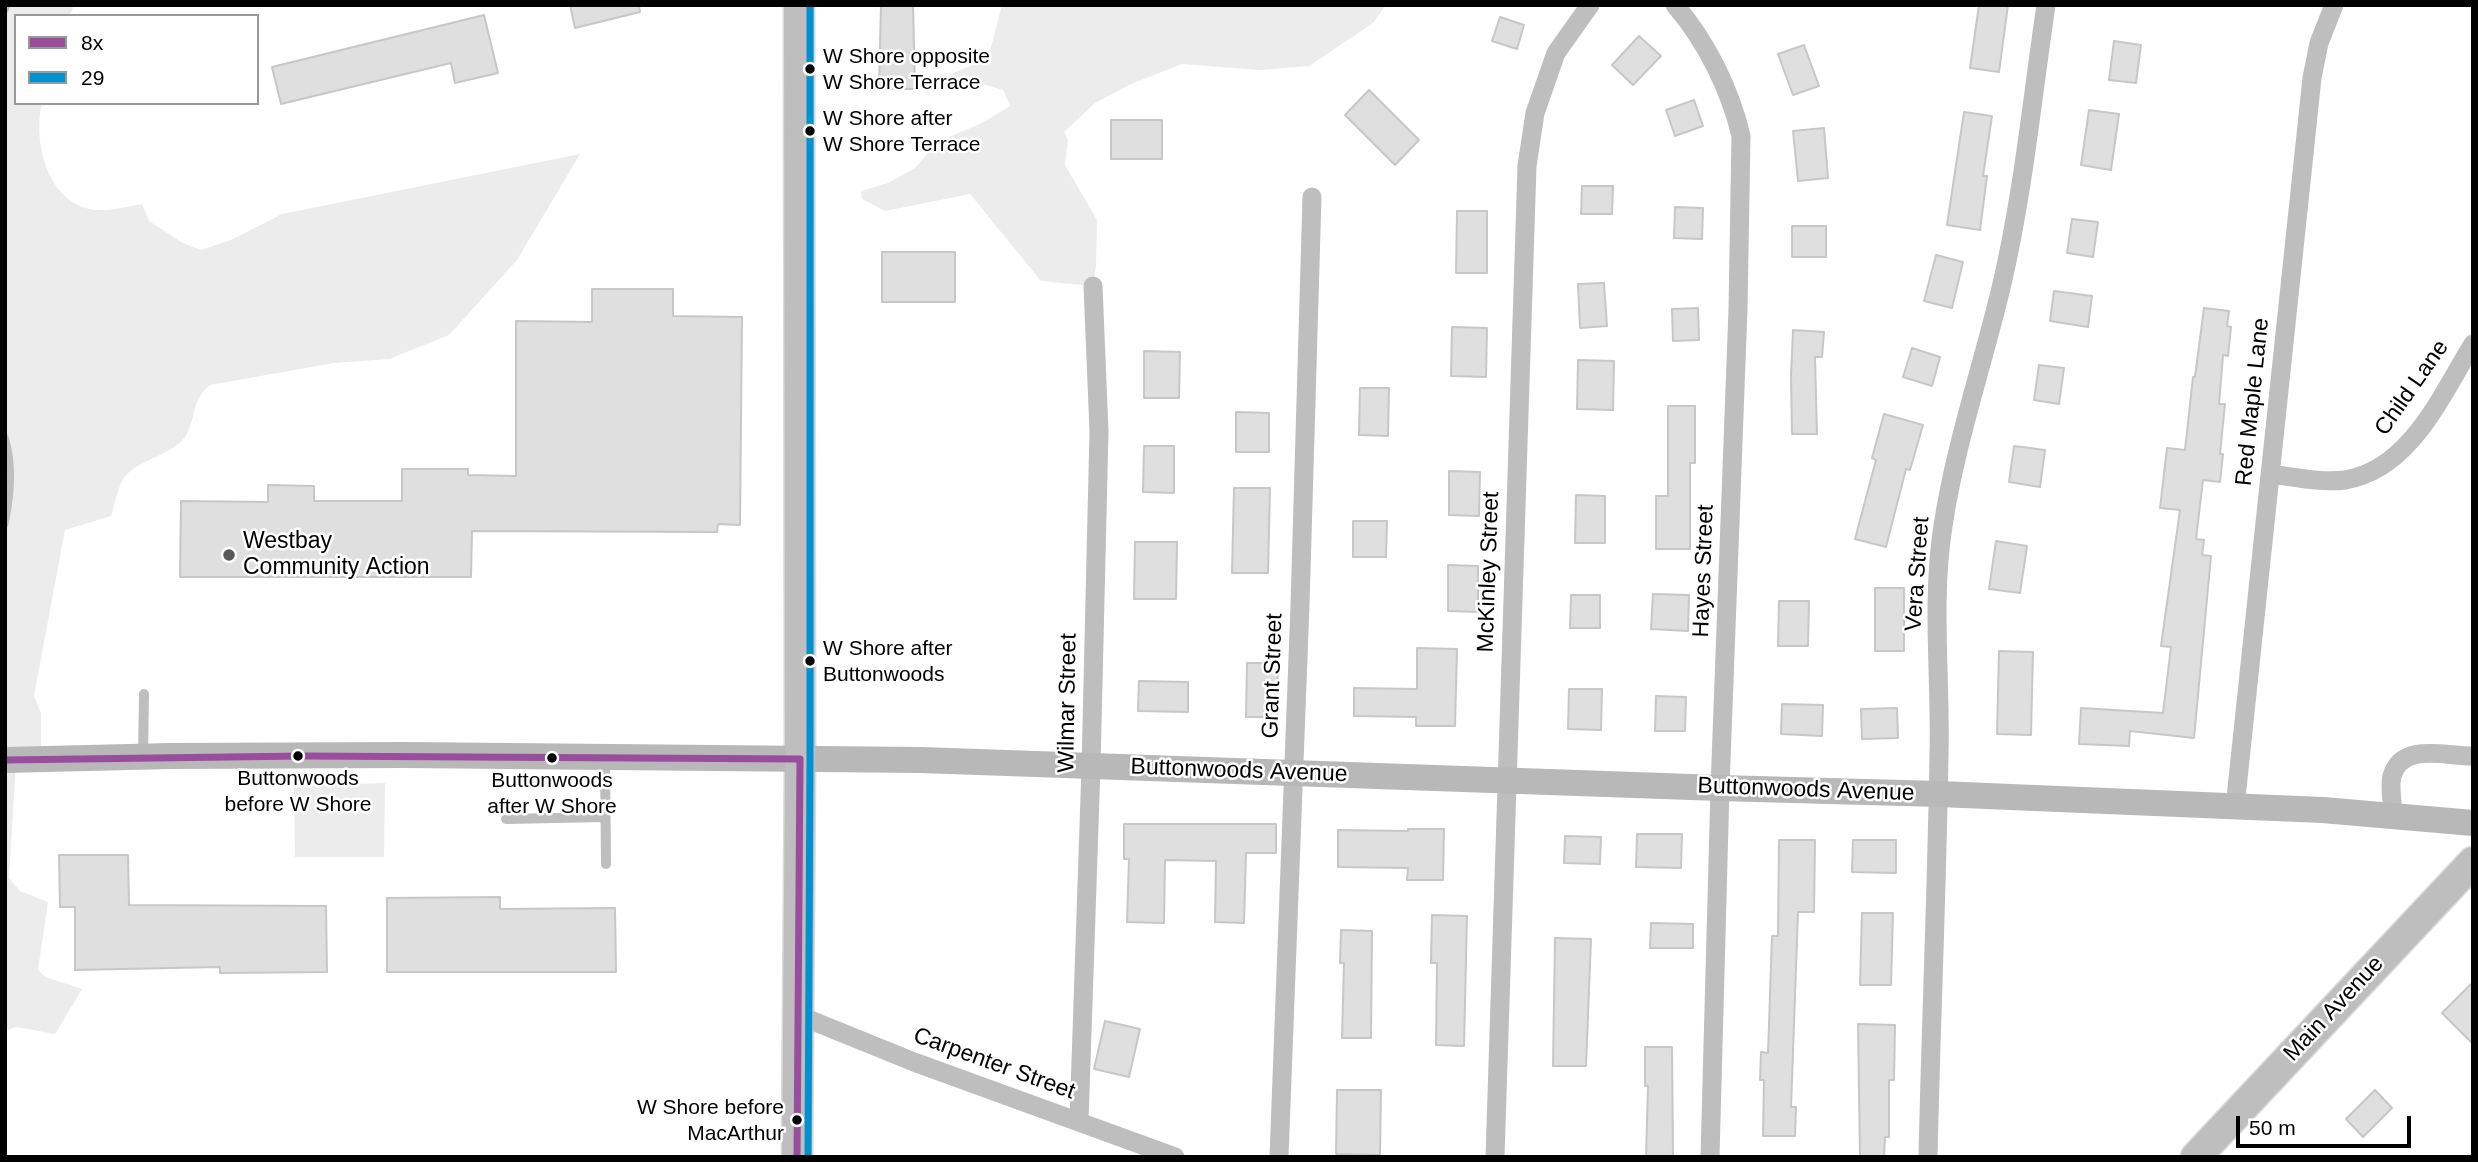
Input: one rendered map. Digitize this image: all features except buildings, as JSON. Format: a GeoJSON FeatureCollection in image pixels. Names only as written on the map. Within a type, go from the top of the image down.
{"type":"FeatureCollection","features":[{"type":"Feature","properties":{"kind":"main road"},"geometry":{"type":"LineString","coordinates":[[797,1157],[800,759],[799,5]]}},
{"type":"Feature","properties":{"kind":"main road","name":"Main Avenue"},"geometry":{"type":"LineString","coordinates":[[2196,1157],[2473,862]]}},
{"type":"Feature","properties":{"kind":"street","name":"McKinley Street"},"geometry":{"type":"LineString","coordinates":[[1495,1157],[1527,166],[1535,113],[1556,53],[1590,5]]}},
{"type":"Feature","properties":{"kind":"street","name":"Hayes Street"},"geometry":{"type":"LineString","coordinates":[[1675,5],[1692,25],[1715,66],[1736,114],[1741,136],[1738,309],[1720,788],[1710,1157]]}},
{"type":"Feature","properties":{"kind":"street","name":"Vera Street"},"geometry":{"type":"LineString","coordinates":[[1928,1157],[1939,794],[1936,604],[1943,528],[2017,210],[2046,5]]}},
{"type":"Feature","properties":{"kind":"street","name":"Red Maple Lane"},"geometry":{"type":"LineString","coordinates":[[2235,807],[2312,78],[2319,43],[2334,5]]}},
{"type":"Feature","properties":{"kind":"street","name":"Grant Street"},"geometry":{"type":"LineString","coordinates":[[1279,1157],[1294,773],[1311,197]]}},
{"type":"Feature","properties":{"kind":"street","name":"Wilmar Street"},"geometry":{"type":"LineString","coordinates":[[1079,1121],[1099,431],[1093,286]]}},
{"type":"Feature","properties":{"kind":"street","name":"Child Lane"},"geometry":{"type":"LineString","coordinates":[[2270,474],[2318,480],[2344,480],[2364,475],[2385,464],[2405,449],[2473,344]]}},
{"type":"Feature","properties":{"kind":"street"},"geometry":{"type":"LineString","coordinates":[[2393,816],[2392,775],[2400,764],[2413,754],[2473,755]]}},
{"type":"Feature","properties":{"kind":"street","name":"Buttonwoods Avenue"},"geometry":{"type":"LineString","coordinates":[[5,760],[405,755],[921,760],[1939,794],[2323,810],[2473,823]]}},
{"type":"Feature","properties":{"kind":"street","name":"Carpenter Street"},"geometry":{"type":"LineString","coordinates":[[798,1014],[914,1062],[1175,1157]]}},
{"type":"Feature","properties":{"kind":"lane"},"geometry":{"type":"LineString","coordinates":[[143,757],[144,694]]}},
{"type":"Feature","properties":{"kind":"lane"},"geometry":{"type":"LineString","coordinates":[[605,758],[606,864]]}},
{"type":"Feature","properties":{"kind":"lane"},"geometry":{"type":"LineString","coordinates":[[506,819],[605,817]]}},
{"type":"Feature","properties":{"kind":"shaded area"},"geometry":{"type":"Polygon","coordinates":[[[5,5],[74,5],[71,14],[14,14],[14,105],[42,105],[42,154],[56,186],[67,198],[81,206],[98,210],[142,204],[149,221],[183,243],[201,250],[231,240],[282,214],[580,154],[517,260],[449,335],[389,359],[334,363],[210,385],[196,404],[185,437],[173,448],[126,475],[111,516],[65,530],[34,696],[41,713],[41,758],[16,763],[9,878],[20,891],[48,902],[38,970],[45,977],[82,989],[55,1034],[16,1027],[5,1031],[5,5]]]}},
{"type":"Feature","properties":{"kind":"shaded area"},"geometry":{"type":"Polygon","coordinates":[[[1002,5],[1386,5],[1373,23],[1309,66],[1260,70],[1182,64],[1131,84],[1095,103],[1064,132],[1068,139],[1065,165],[1097,220],[1093,286],[1041,281],[970,194],[885,211],[862,199],[861,192],[864,190],[888,183],[915,168],[937,142],[982,123],[1010,106],[1003,90],[979,83],[954,87],[953,73],[988,59],[1002,5]]]}},
{"type":"Feature","properties":{"kind":"shaded area"},"geometry":{"type":"Polygon","coordinates":[[[385,783],[384,857],[295,857],[294,786],[385,783]]]}},
{"type":"Feature","properties":{"kind":"waterway"},"geometry":{"type":"LineString","coordinates":[[5,10],[7,5]]}},
{"type":"Feature","properties":{"kind":"waterway"},"geometry":{"type":"LineString","coordinates":[[5,437],[10,458],[11,481],[5,524]]}},
{"type":"Feature","properties":{"kind":"transit line","name":"29"},"geometry":{"type":"LineString","coordinates":[[808,1157],[810,5]]}},
{"type":"Feature","properties":{"kind":"transit line","name":"8x"},"geometry":{"type":"LineString","coordinates":[[5,760],[303,756],[800,759]]}},
{"type":"Feature","properties":{"kind":"transit line","name":"8x"},"geometry":{"type":"LineString","coordinates":[[797,1157],[800,759]]}},
{"type":"Feature","properties":{"kind":"place","name":"W Shore opposite W Shore Terrace"},"geometry":{"type":"Point","coordinates":[810,69]}},
{"type":"Feature","properties":{"kind":"place","name":"W Shore after W Shore Terrace"},"geometry":{"type":"Point","coordinates":[810,131]}},
{"type":"Feature","properties":{"kind":"place","name":"Westbay Community Action"},"geometry":{"type":"Point","coordinates":[229,555]}},
{"type":"Feature","properties":{"kind":"place","name":"W Shore after Buttonwoods"},"geometry":{"type":"Point","coordinates":[810,661]}},
{"type":"Feature","properties":{"kind":"place","name":"Buttonwoods before W Shore"},"geometry":{"type":"Point","coordinates":[298,756]}},
{"type":"Feature","properties":{"kind":"place","name":"Buttonwoods after W Shore"},"geometry":{"type":"Point","coordinates":[552,758]}},
{"type":"Feature","properties":{"kind":"place","name":"W Shore before MacArthur"},"geometry":{"type":"Point","coordinates":[797,1120]}}]}
